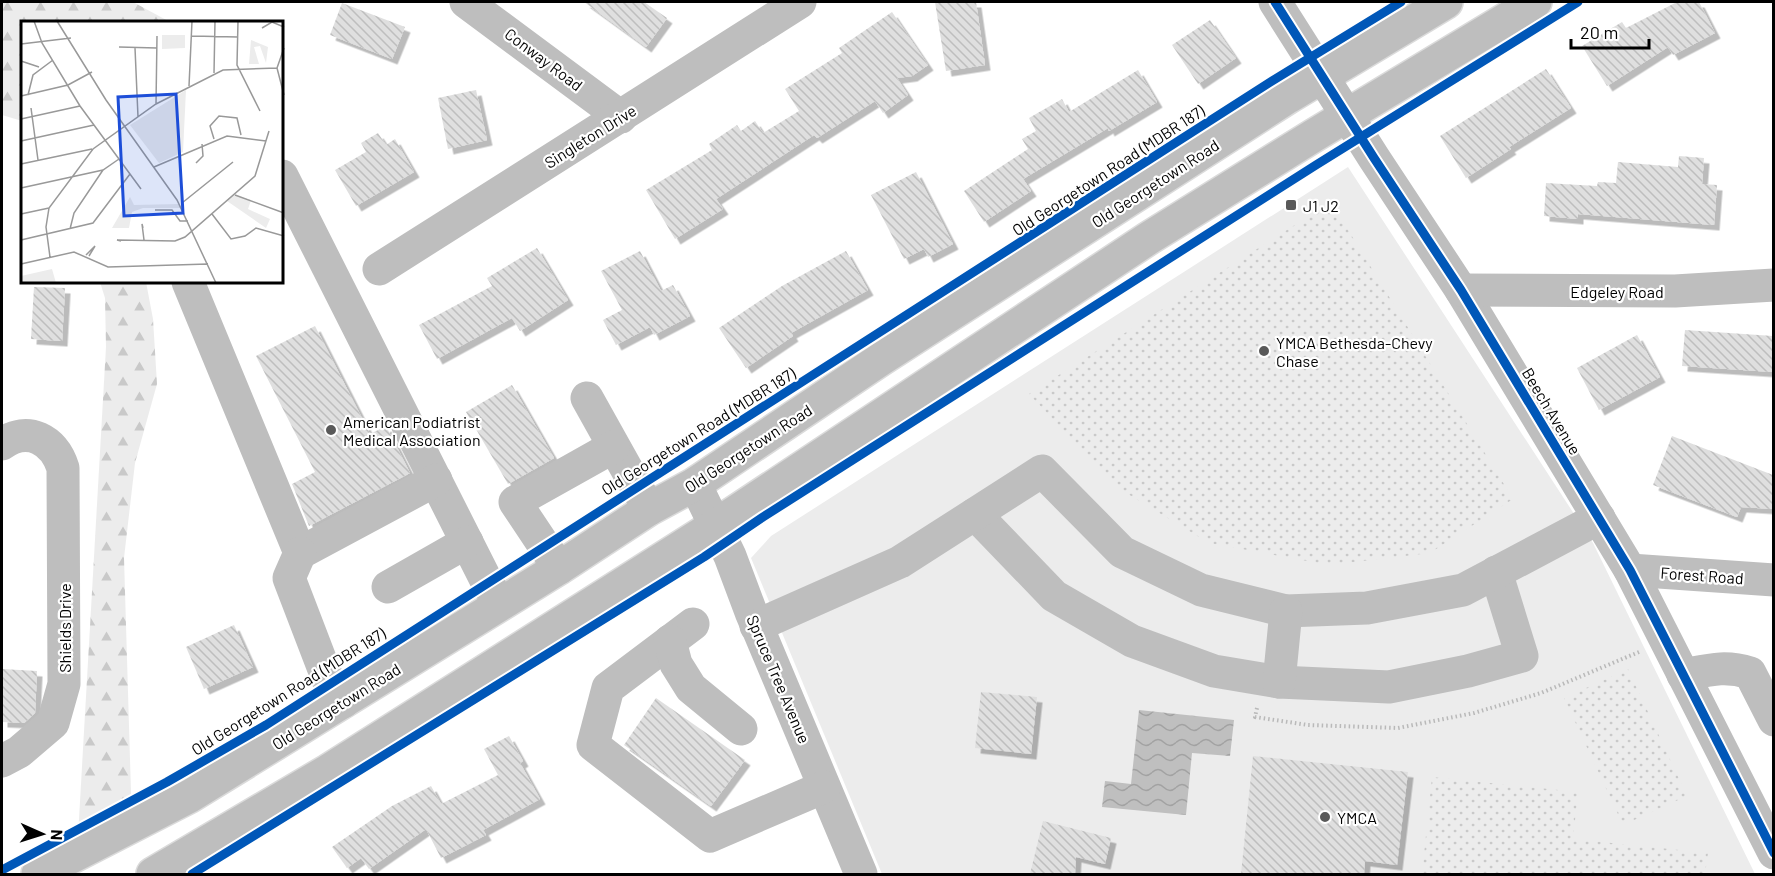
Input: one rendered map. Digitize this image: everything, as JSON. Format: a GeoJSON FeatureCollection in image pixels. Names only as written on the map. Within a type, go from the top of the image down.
{"type":"FeatureCollection","features":[{"type":"Feature","properties":{"kind":"main road","name":"Conway Road"},"geometry":{"type":"LineString","coordinates":[[466,2],[621,117]]}},
{"type":"Feature","properties":{"kind":"main road","name":"Singleton Drive"},"geometry":{"type":"LineString","coordinates":[[379,269],[800,2]]}},
{"type":"Feature","properties":{"kind":"main road","name":"Beech Avenue"},"geometry":{"type":"LineString","coordinates":[[1275,2],[1461,290],[1630,570],[1773,854]]}},
{"type":"Feature","properties":{"kind":"main road","name":"Old Georgetown Road"},"geometry":{"type":"LineString","coordinates":[[38,874],[190,796],[649,509],[695,484],[891,353],[1322,77],[1446,2]]}},
{"type":"Feature","properties":{"kind":"main road"},"geometry":{"type":"LineString","coordinates":[[153,874],[328,771],[716,525],[1149,238],[1535,2]]}},
{"type":"Feature","properties":{"kind":"main road"},"geometry":{"type":"LineString","coordinates":[[284,180],[499,603]]}},
{"type":"Feature","properties":{"kind":"main road"},"geometry":{"type":"LineString","coordinates":[[189,284],[300,553]]}},
{"type":"Feature","properties":{"kind":"main road","name":"Edgeley Road"},"geometry":{"type":"LineString","coordinates":[[1461,290],[1675,291],[1773,285]]}},
{"type":"Feature","properties":{"kind":"main road"},"geometry":{"type":"LineString","coordinates":[[587,398],[649,509]]}},
{"type":"Feature","properties":{"kind":"main road","name":"Shields Drive"},"geometry":{"type":"LineString","coordinates":[[2,444],[19,436],[31,436],[42,440],[52,447],[63,468],[64,684],[53,723],[19,752],[2,761]]}},
{"type":"Feature","properties":{"kind":"main road"},"geometry":{"type":"LineString","coordinates":[[559,567],[514,502],[613,447]]}},
{"type":"Feature","properties":{"kind":"main road"},"geometry":{"type":"LineString","coordinates":[[756,626],[900,562],[1042,471],[1122,552],[1201,590],[1286,611],[1367,608],[1463,590],[1599,518]]}},
{"type":"Feature","properties":{"kind":"main road"},"geometry":{"type":"LineString","coordinates":[[343,702],[330,684],[289,578],[300,553],[436,480]]}},
{"type":"Feature","properties":{"kind":"main road","name":"Spruce Tree Avenue"},"geometry":{"type":"LineString","coordinates":[[695,484],[716,525],[756,626],[861,874]]}},
{"type":"Feature","properties":{"kind":"main road"},"geometry":{"type":"LineString","coordinates":[[975,514],[1054,596],[1132,640],[1214,671],[1279,682],[1389,687],[1468,671],[1522,656],[1496,572]]}},
{"type":"Feature","properties":{"kind":"main road"},"geometry":{"type":"LineString","coordinates":[[388,587],[467,542]]}},
{"type":"Feature","properties":{"kind":"main road","name":"Forest Road"},"geometry":{"type":"LineString","coordinates":[[1630,570],[1773,580]]}},
{"type":"Feature","properties":{"kind":"main road"},"geometry":{"type":"LineString","coordinates":[[1279,682],[1286,611]]}},
{"type":"Feature","properties":{"kind":"main road"},"geometry":{"type":"LineString","coordinates":[[741,729],[691,688],[676,664],[681,632],[608,688],[593,745],[710,836],[824,787]]}},
{"type":"Feature","properties":{"kind":"main road"},"geometry":{"type":"LineString","coordinates":[[1683,675],[1725,667],[1750,673],[1773,720]]}},
{"type":"Feature","properties":{"kind":"green space"},"geometry":{"type":"Polygon","coordinates":[[[2,2],[133,2],[168,21],[21,21],[21,121],[2,115],[2,2]]]}},
{"type":"Feature","properties":{"kind":"green space","name":"YMCA Bethesda-Chevy Chase"},"geometry":{"type":"Polygon","coordinates":[[[1348,167],[1593,543],[1755,874],[882,874],[751,558],[771,536],[1348,167]]]}},
{"type":"Feature","properties":{"kind":"green space"},"geometry":{"type":"Polygon","coordinates":[[[1331,202],[1513,499],[1430,553],[1329,565],[1209,543],[1118,488],[1029,394],[1331,202]]]}},
{"type":"Feature","properties":{"kind":"green space"},"geometry":{"type":"Polygon","coordinates":[[[101,284],[146,284],[153,319],[157,384],[135,463],[124,558],[132,826],[77,854],[106,347],[105,298],[101,284]]]}},
{"type":"Feature","properties":{"kind":"green space"},"geometry":{"type":"Polygon","coordinates":[[[1628,669],[1687,796],[1623,825],[1564,698],[1628,669]]]}},
{"type":"Feature","properties":{"kind":"green space"},"geometry":{"type":"Polygon","coordinates":[[[1432,777],[1578,792],[1573,839],[1708,853],[1705,874],[1422,874],[1432,777]]]}},
{"type":"Feature","properties":{"kind":"water"},"geometry":{"type":"Polygon","coordinates":[[[1139,710],[1234,720],[1230,756],[1192,753],[1186,815],[1102,807],[1105,781],[1131,784],[1139,710]]]}},
{"type":"Feature","properties":{"kind":"building"},"geometry":{"type":"Polygon","coordinates":[[[584,2],[644,2],[667,18],[646,47],[584,2]]]}},
{"type":"Feature","properties":{"kind":"building"},"geometry":{"type":"Polygon","coordinates":[[[935,2],[976,2],[985,65],[946,71],[935,2]]]}},
{"type":"Feature","properties":{"kind":"building"},"geometry":{"type":"Polygon","coordinates":[[[1677,2],[1699,2],[1715,33],[1673,55],[1668,47],[1607,86],[1582,46],[1622,22],[1626,28],[1677,2]]]}},
{"type":"Feature","properties":{"kind":"building"},"geometry":{"type":"Polygon","coordinates":[[[342,3],[405,27],[392,59],[330,35],[342,3]]]}},
{"type":"Feature","properties":{"kind":"building"},"geometry":{"type":"Polygon","coordinates":[[[892,12],[928,65],[912,76],[897,78],[908,95],[883,113],[875,101],[817,138],[814,135],[716,199],[723,209],[675,239],[646,190],[712,150],[709,144],[737,125],[741,131],[755,121],[763,133],[799,111],[785,89],[842,53],[839,48],[892,12]]]}},
{"type":"Feature","properties":{"kind":"building"},"geometry":{"type":"Polygon","coordinates":[[[1210,20],[1236,58],[1198,84],[1172,45],[1210,20]]]}},
{"type":"Feature","properties":{"kind":"building"},"geometry":{"type":"Polygon","coordinates":[[[1546,69],[1571,108],[1509,147],[1511,149],[1466,178],[1440,136],[1546,69]]]}},
{"type":"Feature","properties":{"kind":"building"},"geometry":{"type":"Polygon","coordinates":[[[1138,70],[1157,102],[1109,131],[1108,128],[1023,179],[1031,191],[984,222],[964,191],[1028,149],[1022,139],[1036,131],[1029,118],[1062,99],[1069,112],[1138,70]]]}},
{"type":"Feature","properties":{"kind":"building"},"geometry":{"type":"Polygon","coordinates":[[[476,90],[487,140],[448,149],[438,98],[476,90]]]}},
{"type":"Feature","properties":{"kind":"building"},"geometry":{"type":"Polygon","coordinates":[[[378,133],[386,145],[395,139],[414,172],[356,206],[335,170],[366,152],[361,143],[378,133]]]}},
{"type":"Feature","properties":{"kind":"building"},"geometry":{"type":"Polygon","coordinates":[[[1679,156],[1704,158],[1702,184],[1717,185],[1714,225],[1578,214],[1578,219],[1544,216],[1546,183],[1597,186],[1598,182],[1616,183],[1618,162],[1678,167],[1679,156]]]}},
{"type":"Feature","properties":{"kind":"building"},"geometry":{"type":"Polygon","coordinates":[[[916,172],[953,244],[928,257],[924,249],[904,259],[871,195],[916,172]]]}},
{"type":"Feature","properties":{"kind":"building"},"geometry":{"type":"Polygon","coordinates":[[[537,248],[568,300],[520,331],[512,318],[437,359],[419,325],[492,286],[487,278],[537,248]]]}},
{"type":"Feature","properties":{"kind":"building"},"geometry":{"type":"Polygon","coordinates":[[[640,251],[661,291],[673,285],[690,316],[654,335],[650,327],[616,345],[603,320],[622,310],[601,271],[640,251]]]}},
{"type":"Feature","properties":{"kind":"building"},"geometry":{"type":"Polygon","coordinates":[[[846,251],[868,290],[791,333],[793,336],[746,368],[719,328],[782,286],[846,251]]]}},
{"type":"Feature","properties":{"kind":"building"},"geometry":{"type":"Polygon","coordinates":[[[34,287],[65,288],[62,341],[31,339],[34,287]]]}},
{"type":"Feature","properties":{"kind":"building","name":"American Podiatrist Medical Association"},"geometry":{"type":"Polygon","coordinates":[[[315,326],[370,434],[386,426],[410,473],[309,526],[292,484],[315,472],[256,356],[315,326]]]}},
{"type":"Feature","properties":{"kind":"building"},"geometry":{"type":"Polygon","coordinates":[[[1685,330],[1773,336],[1773,372],[1682,366],[1685,330]]]}},
{"type":"Feature","properties":{"kind":"building"},"geometry":{"type":"Polygon","coordinates":[[[1637,335],[1660,377],[1599,410],[1577,368],[1637,335]]]}},
{"type":"Feature","properties":{"kind":"building"},"geometry":{"type":"Polygon","coordinates":[[[512,385],[554,458],[508,484],[466,412],[512,385]]]}},
{"type":"Feature","properties":{"kind":"building"},"geometry":{"type":"Polygon","coordinates":[[[1672,436],[1773,475],[1773,509],[1741,507],[1737,517],[1653,485],[1672,436]]]}},
{"type":"Feature","properties":{"kind":"building"},"geometry":{"type":"Polygon","coordinates":[[[234,625],[253,667],[204,689],[186,647],[234,625]]]}},
{"type":"Feature","properties":{"kind":"building"},"geometry":{"type":"Polygon","coordinates":[[[2,669],[37,671],[35,713],[24,723],[2,722],[2,669]]]}},
{"type":"Feature","properties":{"kind":"building"},"geometry":{"type":"Polygon","coordinates":[[[981,692],[1037,697],[1031,754],[975,748],[981,692]]]}},
{"type":"Feature","properties":{"kind":"building"},"geometry":{"type":"Polygon","coordinates":[[[656,698],[745,760],[711,806],[624,745],[656,698]]]}},
{"type":"Feature","properties":{"kind":"building"},"geometry":{"type":"Polygon","coordinates":[[[509,736],[523,761],[520,763],[540,799],[483,830],[486,835],[441,858],[426,829],[369,869],[361,858],[347,868],[332,847],[392,806],[431,786],[441,804],[498,775],[484,749],[509,736]]]}},
{"type":"Feature","properties":{"kind":"building","name":"YMCA"},"geometry":{"type":"Polygon","coordinates":[[[1253,756],[1408,772],[1397,865],[1365,861],[1364,874],[1241,874],[1253,756]]]}},
{"type":"Feature","properties":{"kind":"building"},"geometry":{"type":"Polygon","coordinates":[[[1043,821],[1111,838],[1105,864],[1076,857],[1075,874],[1030,874],[1043,821]]]}},
{"type":"Feature","properties":{"kind":"cycle path"},"geometry":{"type":"LineString","coordinates":[[1275,2],[1461,290],[1630,570],[1774,853]]}},
{"type":"Feature","properties":{"kind":"cycle path","name":"Old Georgetown Road (MDBR 187)"},"geometry":{"type":"LineString","coordinates":[[2,870],[167,782],[266,725],[1272,81],[1401,2]]}},
{"type":"Feature","properties":{"kind":"cycle path"},"geometry":{"type":"LineString","coordinates":[[192,874],[704,557],[763,517],[1316,165],[1578,2]]}},
{"type":"Feature","properties":{"kind":"place","name":"J1 J2"},"geometry":{"type":"Point","coordinates":[1291,205]}},
{"type":"Feature","properties":{"kind":"place","name":"YMCA Bethesda-Chevy Chase"},"geometry":{"type":"Point","coordinates":[1264,351]}},
{"type":"Feature","properties":{"kind":"place","name":"American Podiatrist Medical Association"},"geometry":{"type":"Point","coordinates":[331,430]}},
{"type":"Feature","properties":{"kind":"place","name":"YMCA"},"geometry":{"type":"Point","coordinates":[1325,817]}}]}
